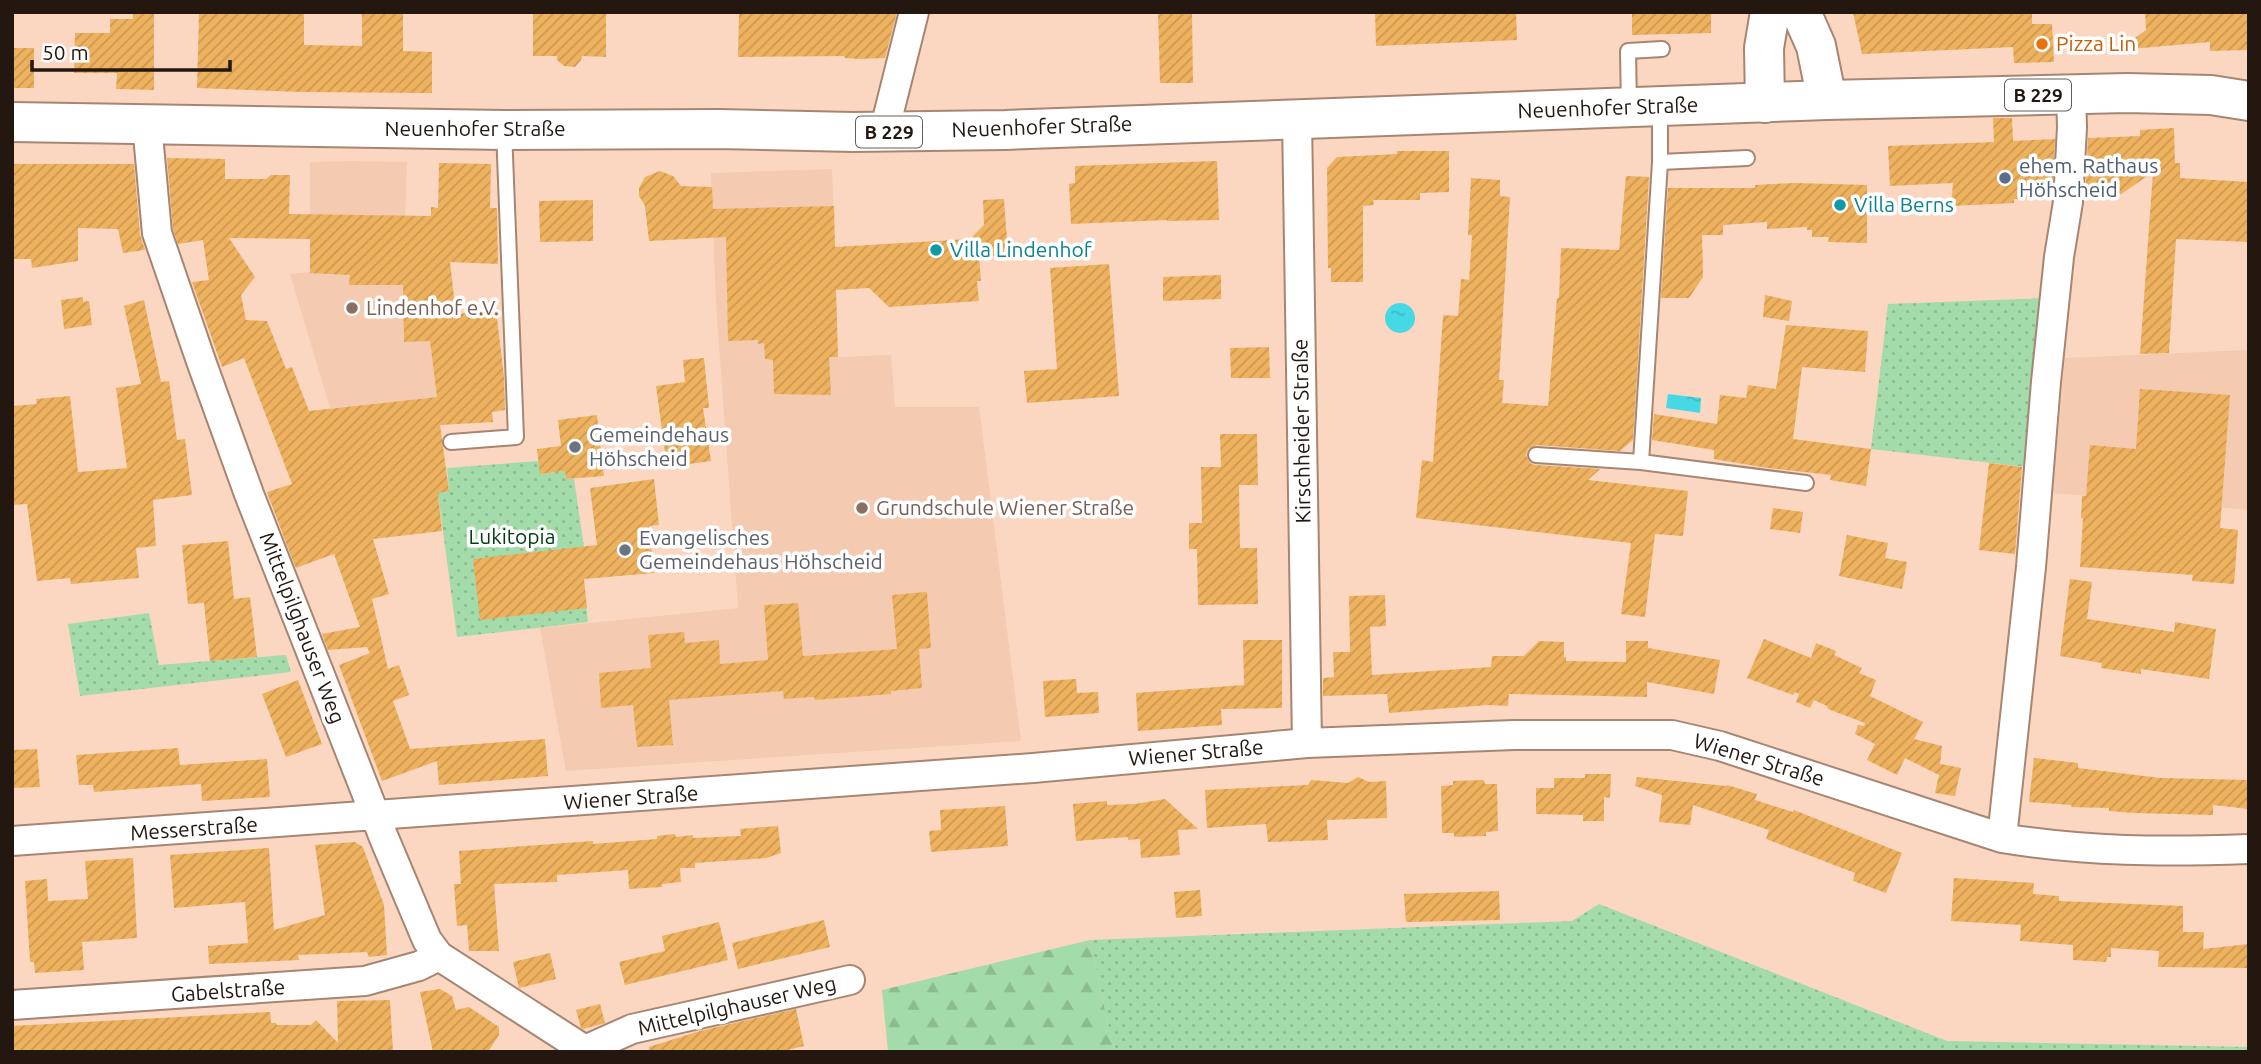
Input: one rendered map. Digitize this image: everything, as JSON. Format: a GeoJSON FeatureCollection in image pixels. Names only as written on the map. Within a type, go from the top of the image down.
{"type":"FeatureCollection","features":[{"type":"Feature","properties":{"kind":"main road"},"geometry":{"type":"LineString","coordinates":[[1765,103],[1764,48],[1770,12]]}},
{"type":"Feature","properties":{"kind":"main road"},"geometry":{"type":"LineString","coordinates":[[1801,12],[1815,46],[1827,100]]}},
{"type":"Feature","properties":{"kind":"main road","name":"Neuenhofer Straße"},"geometry":{"type":"LineString","coordinates":[[12,122],[504,130],[719,129],[884,132],[2071,94],[2211,95],[2249,100]]}},
{"type":"Feature","properties":{"kind":"street"},"geometry":{"type":"LineString","coordinates":[[884,132],[914,12]]}},
{"type":"Feature","properties":{"kind":"street"},"geometry":{"type":"LineString","coordinates":[[2002,838],[2031,567],[2046,382],[2059,257],[2068,202],[2071,94]]}},
{"type":"Feature","properties":{"kind":"street","name":"Kirschheider Straße"},"geometry":{"type":"LineString","coordinates":[[1297,119],[1307,743]]}},
{"type":"Feature","properties":{"kind":"street","name":"Mittelpilghauser Weg"},"geometry":{"type":"LineString","coordinates":[[147,124],[157,233],[246,486],[375,816],[427,940],[439,956],[587,1051],[632,1029],[850,980]]}},
{"type":"Feature","properties":{"kind":"street","name":"Wiener Straße"},"geometry":{"type":"LineString","coordinates":[[375,816],[1033,768],[1307,743],[1514,734],[1672,735],[1720,746],[2002,838],[2048,846],[2103,850],[2150,852],[2249,849]]}},
{"type":"Feature","properties":{"kind":"street","name":"Messerstraße"},"geometry":{"type":"LineString","coordinates":[[12,841],[375,816]]}},
{"type":"Feature","properties":{"kind":"street","name":"Gabelstraße"},"geometry":{"type":"LineString","coordinates":[[12,1004],[365,981],[419,966],[439,956]]}},
{"type":"Feature","properties":{"kind":"lane"},"geometry":{"type":"LineString","coordinates":[[1641,462],[1660,163],[1628,51],[1662,49]]}},
{"type":"Feature","properties":{"kind":"lane"},"geometry":{"type":"LineString","coordinates":[[451,442],[516,438],[504,130]]}},
{"type":"Feature","properties":{"kind":"lane"},"geometry":{"type":"LineString","coordinates":[[1660,163],[1747,158]]}},
{"type":"Feature","properties":{"kind":"lane"},"geometry":{"type":"LineString","coordinates":[[1536,455],[1641,462],[1806,483]]}},
{"type":"Feature","properties":{"kind":"shaded area","name":"Lindenhof e.V."},"geometry":{"type":"Polygon","coordinates":[[[310,162],[407,162],[403,274],[404,341],[430,341],[438,397],[330,408],[290,274],[310,272],[310,162]]]}},
{"type":"Feature","properties":{"kind":"shaded area","name":"Grundschule Wiener Straße"},"geometry":{"type":"Polygon","coordinates":[[[832,169],[838,357],[891,355],[895,407],[979,407],[1021,741],[566,771],[540,628],[738,608],[716,304],[711,173],[832,169]]]}},
{"type":"Feature","properties":{"kind":"shaded area"},"geometry":{"type":"Polygon","coordinates":[[[2249,350],[2249,510],[2053,493],[2065,358],[2249,350]]]}},
{"type":"Feature","properties":{"kind":"green space"},"geometry":{"type":"Polygon","coordinates":[[[2046,298],[2027,467],[1871,449],[1888,304],[2046,298]]]}},
{"type":"Feature","properties":{"kind":"green space","name":"Lukitopia"},"geometry":{"type":"Polygon","coordinates":[[[539,461],[541,474],[565,471],[566,479],[574,479],[584,547],[580,548],[588,622],[457,637],[438,493],[449,490],[447,468],[539,461]]]}},
{"type":"Feature","properties":{"kind":"green space"},"geometry":{"type":"Polygon","coordinates":[[[149,613],[159,665],[286,655],[291,672],[80,696],[68,624],[149,613]]]}},
{"type":"Feature","properties":{"kind":"green space"},"geometry":{"type":"Polygon","coordinates":[[[1599,904],[1947,1041],[2249,1047],[2249,1052],[1114,1052],[1090,940],[1572,921],[1599,904]]]}},
{"type":"Feature","properties":{"kind":"green space"},"geometry":{"type":"Polygon","coordinates":[[[1090,940],[1114,1052],[888,1052],[882,990],[1090,940]]]}},
{"type":"Feature","properties":{"kind":"water"},"geometry":{"type":"Polygon","coordinates":[[[1400,303],[1406,304],[1414,312],[1414,324],[1406,332],[1400,333],[1394,332],[1386,324],[1385,318],[1386,312],[1394,304],[1400,303]]]}},
{"type":"Feature","properties":{"kind":"water"},"geometry":{"type":"Polygon","coordinates":[[[1668,394],[1701,398],[1700,413],[1666,408],[1668,394]]]}},
{"type":"Feature","properties":{"kind":"building"},"geometry":{"type":"Polygon","coordinates":[[[133,12],[154,12],[154,90],[116,89],[117,73],[74,73],[75,33],[110,33],[110,19],[133,19],[133,12]]]}},
{"type":"Feature","properties":{"kind":"building"},"geometry":{"type":"Polygon","coordinates":[[[199,12],[304,14],[304,45],[362,46],[362,12],[403,12],[403,51],[432,52],[432,93],[197,88],[199,12]]]}},
{"type":"Feature","properties":{"kind":"building"},"geometry":{"type":"Polygon","coordinates":[[[533,12],[606,12],[606,57],[582,56],[575,67],[564,66],[557,60],[557,56],[533,56],[533,12]]]}},
{"type":"Feature","properties":{"kind":"building"},"geometry":{"type":"Polygon","coordinates":[[[739,12],[897,12],[885,58],[860,59],[844,56],[738,57],[739,12]]]}},
{"type":"Feature","properties":{"kind":"building"},"geometry":{"type":"Polygon","coordinates":[[[1158,12],[1192,12],[1193,83],[1160,83],[1158,12]]]}},
{"type":"Feature","properties":{"kind":"building"},"geometry":{"type":"Polygon","coordinates":[[[1375,12],[1516,12],[1517,40],[1376,46],[1375,12]]]}},
{"type":"Feature","properties":{"kind":"building"},"geometry":{"type":"Polygon","coordinates":[[[1632,12],[1711,12],[1711,33],[1632,35],[1632,12]]]}},
{"type":"Feature","properties":{"kind":"building"},"geometry":{"type":"Polygon","coordinates":[[[1853,12],[2032,12],[2032,24],[2052,24],[2054,62],[2014,63],[2013,47],[1862,54],[1853,12]]]}},
{"type":"Feature","properties":{"kind":"building"},"geometry":{"type":"Polygon","coordinates":[[[2145,12],[2249,12],[2249,50],[2210,51],[2210,42],[2119,50],[2146,30],[2145,12]]]}},
{"type":"Feature","properties":{"kind":"building"},"geometry":{"type":"Polygon","coordinates":[[[12,48],[34,48],[34,88],[12,88],[12,48]]]}},
{"type":"Feature","properties":{"kind":"building","name":"ehem. Rathaus Höhscheid"},"geometry":{"type":"Polygon","coordinates":[[[1993,118],[2012,118],[2013,141],[2055,139],[2052,198],[1951,206],[1953,183],[1890,186],[1888,146],[1994,142],[1993,118]]]}},
{"type":"Feature","properties":{"kind":"building"},"geometry":{"type":"Polygon","coordinates":[[[2174,128],[2175,163],[2180,163],[2180,178],[2249,182],[2249,242],[2176,239],[2169,353],[2140,354],[2153,172],[2117,197],[2085,198],[2088,138],[2140,136],[2140,130],[2174,128]]]}},
{"type":"Feature","properties":{"kind":"building"},"geometry":{"type":"Polygon","coordinates":[[[1397,151],[1449,151],[1449,192],[1420,193],[1420,200],[1373,200],[1374,205],[1363,206],[1363,282],[1331,282],[1331,268],[1328,268],[1327,168],[1337,157],[1397,154],[1397,151]]]}},
{"type":"Feature","properties":{"kind":"building"},"geometry":{"type":"Polygon","coordinates":[[[167,158],[225,159],[225,179],[266,179],[271,175],[290,175],[289,214],[431,216],[431,207],[438,208],[439,163],[491,164],[490,208],[497,208],[498,264],[450,262],[456,314],[496,310],[505,410],[492,412],[493,422],[440,425],[449,491],[438,493],[442,531],[373,539],[389,594],[372,599],[388,669],[399,665],[409,695],[393,701],[410,749],[545,739],[548,776],[439,785],[437,761],[382,781],[339,665],[370,653],[367,647],[328,650],[322,634],[360,627],[334,554],[296,568],[267,492],[292,484],[244,358],[222,367],[192,282],[209,280],[203,240],[178,244],[173,229],[167,158]],[[229,238],[255,277],[241,295],[246,320],[267,321],[286,369],[292,367],[309,411],[437,397],[430,341],[404,342],[403,285],[349,285],[350,275],[310,273],[310,239],[229,238]]]}},
{"type":"Feature","properties":{"kind":"building"},"geometry":{"type":"Polygon","coordinates":[[[1217,161],[1219,220],[1071,224],[1069,184],[1075,183],[1075,166],[1217,161]]]}},
{"type":"Feature","properties":{"kind":"building"},"geometry":{"type":"Polygon","coordinates":[[[12,164],[134,164],[140,235],[145,250],[123,253],[118,229],[78,228],[78,261],[32,268],[31,259],[12,259],[12,164]]]}},
{"type":"Feature","properties":{"kind":"building"},"geometry":{"type":"Polygon","coordinates":[[[660,171],[673,176],[681,186],[712,187],[713,209],[834,206],[835,247],[970,239],[984,225],[983,200],[1004,199],[1007,240],[1003,255],[979,257],[979,301],[889,307],[869,288],[836,290],[838,357],[829,357],[831,395],[774,394],[773,360],[765,359],[764,343],[758,344],[758,340],[728,341],[726,237],[649,241],[645,206],[639,196],[639,188],[645,177],[660,171]]]}},
{"type":"Feature","properties":{"kind":"building"},"geometry":{"type":"Polygon","coordinates":[[[1626,176],[1649,177],[1633,440],[1620,451],[1537,445],[1528,449],[1526,455],[1530,463],[1535,465],[1600,469],[1588,480],[1688,491],[1683,536],[1655,534],[1645,617],[1621,614],[1631,543],[1416,518],[1422,460],[1433,462],[1443,315],[1458,316],[1461,279],[1469,280],[1472,235],[1468,235],[1471,178],[1500,180],[1500,196],[1510,197],[1499,380],[1504,380],[1502,403],[1548,406],[1559,298],[1561,248],[1619,250],[1626,176]]]}},
{"type":"Feature","properties":{"kind":"building"},"geometry":{"type":"Polygon","coordinates":[[[1755,185],[1867,185],[1867,243],[1828,242],[1829,237],[1812,237],[1812,230],[1807,230],[1807,227],[1767,229],[1767,222],[1723,225],[1723,235],[1702,235],[1703,277],[1689,298],[1661,298],[1668,188],[1755,188],[1755,185]]]}},
{"type":"Feature","properties":{"kind":"building"},"geometry":{"type":"Polygon","coordinates":[[[593,200],[593,241],[540,242],[539,201],[593,200]]]}},
{"type":"Feature","properties":{"kind":"building"},"geometry":{"type":"Polygon","coordinates":[[[1109,264],[1119,396],[1027,403],[1024,371],[1057,369],[1050,268],[1109,264]]]}},
{"type":"Feature","properties":{"kind":"building"},"geometry":{"type":"Polygon","coordinates":[[[1221,275],[1221,299],[1163,301],[1163,277],[1221,275]]]}},
{"type":"Feature","properties":{"kind":"building"},"geometry":{"type":"Polygon","coordinates":[[[1765,295],[1792,301],[1789,321],[1763,317],[1765,295]]]}},
{"type":"Feature","properties":{"kind":"building"},"geometry":{"type":"Polygon","coordinates":[[[83,297],[83,302],[89,301],[92,325],[64,329],[61,300],[83,297]]]}},
{"type":"Feature","properties":{"kind":"building"},"geometry":{"type":"Polygon","coordinates":[[[144,300],[161,382],[169,381],[177,440],[185,439],[192,495],[153,500],[156,546],[136,548],[139,578],[71,584],[70,578],[37,581],[27,504],[12,505],[12,406],[37,404],[36,399],[70,396],[78,472],[127,468],[116,388],[141,384],[124,306],[144,300]]]}},
{"type":"Feature","properties":{"kind":"building"},"geometry":{"type":"Polygon","coordinates":[[[1786,325],[1868,331],[1865,372],[1802,367],[1793,439],[1871,449],[1866,486],[1830,480],[1831,475],[1714,459],[1714,450],[1652,440],[1654,414],[1717,424],[1720,395],[1746,398],[1748,385],[1776,389],[1786,325]]]}},
{"type":"Feature","properties":{"kind":"building"},"geometry":{"type":"Polygon","coordinates":[[[1269,347],[1270,378],[1231,378],[1230,348],[1269,347]]]}},
{"type":"Feature","properties":{"kind":"building"},"geometry":{"type":"Polygon","coordinates":[[[704,358],[709,408],[703,408],[711,461],[667,467],[656,386],[685,382],[683,360],[704,358]]]}},
{"type":"Feature","properties":{"kind":"building"},"geometry":{"type":"Polygon","coordinates":[[[2140,389],[2230,395],[2220,528],[2238,530],[2234,584],[2192,581],[2193,575],[2080,567],[2082,496],[2086,496],[2090,445],[2136,449],[2140,389]]]}},
{"type":"Feature","properties":{"kind":"building","name":"Gemeindehaus Höhscheid"},"geometry":{"type":"Polygon","coordinates":[[[597,415],[604,476],[566,479],[565,471],[540,474],[537,449],[561,446],[558,420],[597,415]]]}},
{"type":"Feature","properties":{"kind":"building"},"geometry":{"type":"Polygon","coordinates":[[[1220,434],[1257,434],[1258,485],[1239,485],[1240,548],[1257,548],[1258,604],[1198,605],[1197,549],[1189,549],[1189,523],[1202,523],[1201,467],[1221,467],[1220,434]]]}},
{"type":"Feature","properties":{"kind":"building"},"geometry":{"type":"Polygon","coordinates":[[[1989,463],[2022,467],[2015,554],[1979,550],[1989,463]]]}},
{"type":"Feature","properties":{"kind":"building"},"geometry":{"type":"Polygon","coordinates":[[[654,479],[659,525],[649,526],[654,573],[584,579],[587,608],[480,620],[473,559],[597,545],[590,488],[654,479]]]}},
{"type":"Feature","properties":{"kind":"building"},"geometry":{"type":"Polygon","coordinates":[[[1773,508],[1803,512],[1800,533],[1770,529],[1773,508]]]}},
{"type":"Feature","properties":{"kind":"building"},"geometry":{"type":"Polygon","coordinates":[[[1847,535],[1888,543],[1885,558],[1907,562],[1902,589],[1839,576],[1847,535]]]}},
{"type":"Feature","properties":{"kind":"building"},"geometry":{"type":"Polygon","coordinates":[[[228,541],[234,599],[250,597],[257,657],[210,661],[204,603],[188,604],[182,545],[228,541]]]}},
{"type":"Feature","properties":{"kind":"building"},"geometry":{"type":"Polygon","coordinates":[[[2070,579],[2092,582],[2087,619],[2174,632],[2175,622],[2216,629],[2209,679],[2141,669],[2141,674],[2101,668],[2102,663],[2060,656],[2070,579]]]}},
{"type":"Feature","properties":{"kind":"building"},"geometry":{"type":"Polygon","coordinates":[[[927,592],[931,648],[919,649],[922,688],[891,691],[891,694],[815,700],[814,697],[784,699],[783,691],[669,700],[673,745],[637,747],[633,705],[601,708],[599,673],[651,668],[648,635],[684,632],[685,643],[719,640],[720,664],[768,660],[764,605],[798,603],[803,656],[897,649],[892,595],[927,592]]]}},
{"type":"Feature","properties":{"kind":"building"},"geometry":{"type":"Polygon","coordinates":[[[1385,595],[1386,626],[1370,627],[1372,675],[1491,667],[1492,656],[1524,656],[1539,641],[1564,642],[1566,661],[1626,662],[1626,641],[1648,641],[1648,648],[1720,660],[1714,694],[1647,682],[1647,697],[1509,694],[1508,706],[1488,705],[1389,713],[1387,694],[1323,696],[1323,678],[1334,677],[1333,652],[1350,652],[1349,596],[1385,595]]]}},
{"type":"Feature","properties":{"kind":"building"},"geometry":{"type":"Polygon","coordinates":[[[1764,639],[1811,658],[1816,643],[1836,651],[1834,655],[1862,668],[1859,673],[1876,680],[1870,696],[1923,722],[1914,739],[1942,746],[1940,765],[1961,768],[1955,796],[1935,793],[1939,775],[1905,758],[1897,775],[1867,760],[1875,744],[1855,734],[1858,725],[1864,726],[1865,723],[1828,709],[1814,700],[1810,708],[1796,702],[1799,694],[1795,692],[1793,695],[1747,678],[1764,639]]]}},
{"type":"Feature","properties":{"kind":"building"},"geometry":{"type":"Polygon","coordinates":[[[1243,640],[1282,640],[1282,708],[1221,709],[1222,725],[1138,731],[1136,693],[1244,685],[1243,640]]]}},
{"type":"Feature","properties":{"kind":"building"},"geometry":{"type":"Polygon","coordinates":[[[1076,679],[1077,693],[1098,692],[1099,713],[1045,717],[1043,681],[1076,679]]]}},
{"type":"Feature","properties":{"kind":"building"},"geometry":{"type":"Polygon","coordinates":[[[298,680],[322,744],[286,757],[262,694],[298,680]]]}},
{"type":"Feature","properties":{"kind":"building"},"geometry":{"type":"Polygon","coordinates":[[[178,748],[180,765],[267,759],[270,797],[202,801],[201,784],[94,792],[93,785],[79,785],[76,755],[178,748]]]}},
{"type":"Feature","properties":{"kind":"building"},"geometry":{"type":"Polygon","coordinates":[[[37,749],[40,787],[12,788],[12,750],[37,749]]]}},
{"type":"Feature","properties":{"kind":"building"},"geometry":{"type":"Polygon","coordinates":[[[2034,758],[2078,763],[2078,768],[2161,778],[2249,780],[2249,809],[2213,805],[2213,815],[2134,813],[2109,811],[2109,808],[2029,802],[2034,758]]]}},
{"type":"Feature","properties":{"kind":"building"},"geometry":{"type":"Polygon","coordinates":[[[1585,774],[1611,774],[1610,798],[1604,797],[1604,821],[1583,821],[1583,815],[1536,814],[1536,788],[1554,788],[1554,778],[1585,778],[1585,774]]]}},
{"type":"Feature","properties":{"kind":"building"},"geometry":{"type":"Polygon","coordinates":[[[1358,777],[1369,782],[1386,781],[1387,818],[1327,820],[1328,840],[1268,842],[1266,824],[1207,828],[1205,790],[1308,785],[1311,780],[1348,783],[1358,777]]]}},
{"type":"Feature","properties":{"kind":"building"},"geometry":{"type":"Polygon","coordinates":[[[1637,777],[1727,785],[1757,794],[1755,800],[1793,812],[1794,810],[1902,853],[1886,893],[1853,881],[1855,873],[1766,839],[1769,830],[1693,805],[1690,825],[1659,822],[1662,795],[1635,786],[1637,777]]]}},
{"type":"Feature","properties":{"kind":"building"},"geometry":{"type":"Polygon","coordinates":[[[1484,780],[1485,784],[1497,784],[1498,831],[1486,832],[1486,836],[1454,837],[1454,833],[1442,833],[1441,786],[1453,785],[1453,781],[1484,780]]]}},
{"type":"Feature","properties":{"kind":"building"},"geometry":{"type":"Polygon","coordinates":[[[1165,799],[1198,829],[1178,830],[1180,855],[1141,858],[1140,839],[1128,840],[1128,837],[1076,841],[1073,804],[1107,801],[1107,805],[1135,804],[1165,799]]]}},
{"type":"Feature","properties":{"kind":"building"},"geometry":{"type":"Polygon","coordinates":[[[1005,806],[1008,846],[931,852],[929,831],[941,830],[940,810],[1005,806]]]}},
{"type":"Feature","properties":{"kind":"building"},"geometry":{"type":"Polygon","coordinates":[[[778,826],[781,853],[766,858],[695,863],[695,868],[680,868],[681,882],[662,884],[662,887],[629,889],[628,870],[557,875],[557,882],[494,884],[499,951],[469,951],[467,925],[457,926],[454,884],[461,884],[459,851],[657,839],[657,836],[675,834],[676,837],[693,835],[693,838],[741,836],[740,829],[778,826]]]}},
{"type":"Feature","properties":{"kind":"building"},"geometry":{"type":"Polygon","coordinates":[[[355,842],[363,847],[384,905],[387,955],[369,957],[367,952],[298,955],[299,960],[209,964],[208,946],[248,943],[245,902],[174,908],[170,855],[269,848],[274,930],[325,915],[315,845],[355,842]]]}},
{"type":"Feature","properties":{"kind":"building"},"geometry":{"type":"Polygon","coordinates":[[[133,858],[137,938],[82,942],[84,970],[35,973],[34,962],[30,962],[25,881],[47,879],[48,901],[88,899],[85,861],[133,858]]]}},
{"type":"Feature","properties":{"kind":"building"},"geometry":{"type":"Polygon","coordinates":[[[1954,878],[2034,883],[2033,894],[2059,896],[2059,901],[2183,906],[2183,932],[2204,932],[2203,949],[2249,944],[2249,968],[2158,967],[2159,951],[2111,948],[2111,957],[2107,957],[2106,962],[2073,960],[2073,945],[2020,941],[2021,925],[1951,921],[1954,878]]]}},
{"type":"Feature","properties":{"kind":"building"},"geometry":{"type":"Polygon","coordinates":[[[1200,890],[1202,916],[1176,918],[1174,892],[1200,890]]]}},
{"type":"Feature","properties":{"kind":"building"},"geometry":{"type":"Polygon","coordinates":[[[1499,891],[1500,920],[1406,922],[1404,894],[1499,891]]]}},
{"type":"Feature","properties":{"kind":"building"},"geometry":{"type":"Polygon","coordinates":[[[824,920],[830,947],[738,969],[732,943],[824,920]]]}},
{"type":"Feature","properties":{"kind":"building"},"geometry":{"type":"Polygon","coordinates":[[[719,922],[728,960],[625,985],[619,962],[665,951],[662,936],[719,922]]]}},
{"type":"Feature","properties":{"kind":"building"},"geometry":{"type":"Polygon","coordinates":[[[550,953],[556,979],[519,988],[513,962],[550,953]]]}},
{"type":"Feature","properties":{"kind":"building"},"geometry":{"type":"Polygon","coordinates":[[[440,989],[452,996],[456,1010],[469,1007],[499,1027],[499,1035],[488,1052],[433,1052],[420,992],[440,989]]]}},
{"type":"Feature","properties":{"kind":"building"},"geometry":{"type":"Polygon","coordinates":[[[390,1000],[393,1052],[12,1052],[12,1026],[270,1012],[271,1023],[277,1025],[311,1025],[316,1020],[338,1043],[337,1001],[390,1000]]]}},
{"type":"Feature","properties":{"kind":"building"},"geometry":{"type":"Polygon","coordinates":[[[600,1004],[605,1023],[581,1028],[576,1010],[600,1004]]]}},
{"type":"Feature","properties":{"kind":"building"},"geometry":{"type":"Polygon","coordinates":[[[796,1009],[804,1046],[779,1052],[649,1052],[649,1047],[700,1031],[796,1009]]]}},
{"type":"Feature","properties":{"kind":"place","name":"Pizza Lin"},"geometry":{"type":"Point","coordinates":[2042,44]}},
{"type":"Feature","properties":{"kind":"place","name":"ehem. Rathaus Höhscheid"},"geometry":{"type":"Point","coordinates":[2005,178]}},
{"type":"Feature","properties":{"kind":"place","name":"Villa Berns"},"geometry":{"type":"Point","coordinates":[1840,205]}},
{"type":"Feature","properties":{"kind":"place","name":"Villa Lindenhof"},"geometry":{"type":"Point","coordinates":[936,250]}},
{"type":"Feature","properties":{"kind":"place","name":"Lindenhof e.V."},"geometry":{"type":"Point","coordinates":[352,308]}},
{"type":"Feature","properties":{"kind":"place","name":"Gemeindehaus Höhscheid"},"geometry":{"type":"Point","coordinates":[575,447]}},
{"type":"Feature","properties":{"kind":"place","name":"Grundschule Wiener Straße"},"geometry":{"type":"Point","coordinates":[862,508]}},
{"type":"Feature","properties":{"kind":"place","name":"Evangelisches Gemeindehaus Höhscheid"},"geometry":{"type":"Point","coordinates":[625,550]}}]}
